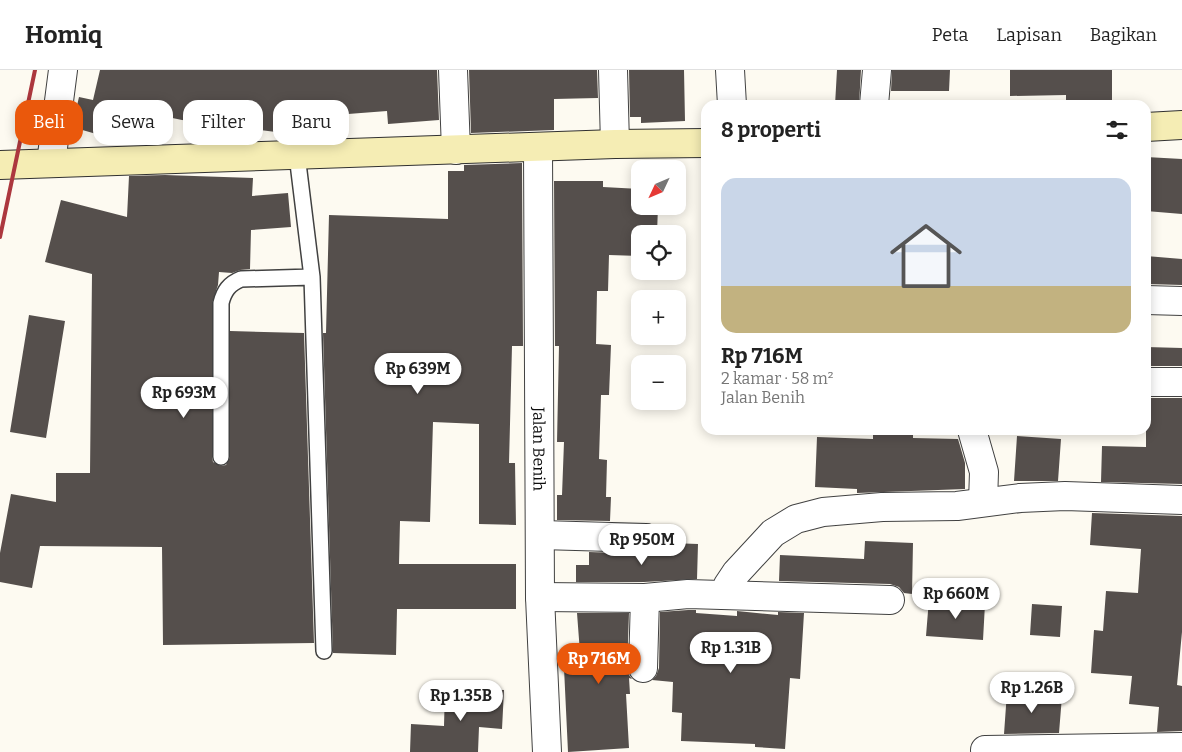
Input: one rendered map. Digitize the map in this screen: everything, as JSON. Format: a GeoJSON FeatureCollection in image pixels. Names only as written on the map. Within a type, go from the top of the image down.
{"type":"FeatureCollection","features":[{"type":"Feature","properties":{"kind":"street"},"geometry":{"type":"LineString","coordinates":[[51,163],[63,70]]}},
{"type":"Feature","properties":{"kind":"street"},"geometry":{"type":"LineString","coordinates":[[453,70],[456,150]]}},
{"type":"Feature","properties":{"kind":"street"},"geometry":{"type":"LineString","coordinates":[[614,70],[615,144]]}},
{"type":"Feature","properties":{"kind":"street"},"geometry":{"type":"LineString","coordinates":[[730,70],[732,100]]}},
{"type":"Feature","properties":{"kind":"street"},"geometry":{"type":"LineString","coordinates":[[874,100],[877,70]]}},
{"type":"Feature","properties":{"kind":"street"},"geometry":{"type":"LineString","coordinates":[[1151,126],[1182,125]]}},
{"type":"Feature","properties":{"kind":"street"},"geometry":{"type":"LineString","coordinates":[[0,165],[615,144],[701,143]]}},
{"type":"Feature","properties":{"kind":"street","name":"Jalan Benih"},"geometry":{"type":"LineString","coordinates":[[538,147],[540,597],[547,752]]}},
{"type":"Feature","properties":{"kind":"street"},"geometry":{"type":"LineString","coordinates":[[1151,300],[1182,301]]}},
{"type":"Feature","properties":{"kind":"street"},"geometry":{"type":"LineString","coordinates":[[1151,382],[1182,382]]}},
{"type":"Feature","properties":{"kind":"street"},"geometry":{"type":"LineString","coordinates":[[974,435],[984,472],[983,502]]}},
{"type":"Feature","properties":{"kind":"street"},"geometry":{"type":"LineString","coordinates":[[724,595],[736,573],[773,533],[796,519],[823,512],[882,507],[957,506],[983,502],[1065,496],[1182,500]]}},
{"type":"Feature","properties":{"kind":"street"},"geometry":{"type":"LineString","coordinates":[[541,535],[646,538]]}},
{"type":"Feature","properties":{"kind":"street"},"geometry":{"type":"LineString","coordinates":[[540,597],[645,598],[688,594],[890,600]]}},
{"type":"Feature","properties":{"kind":"street"},"geometry":{"type":"LineString","coordinates":[[643,668],[645,598]]}},
{"type":"Feature","properties":{"kind":"street"},"geometry":{"type":"LineString","coordinates":[[985,750],[1182,748]]}},
{"type":"Feature","properties":{"kind":"lane"},"geometry":{"type":"LineString","coordinates":[[298,155],[312,277],[324,651]]}},
{"type":"Feature","properties":{"kind":"lane"},"geometry":{"type":"LineString","coordinates":[[221,457],[221,303],[223,294],[233,282],[241,279],[312,277]]}},
{"type":"Feature","properties":{"kind":"building"},"geometry":{"type":"Polygon","coordinates":[[[100,70],[437,70],[439,120],[388,124],[387,111],[349,114],[349,100],[273,100],[273,132],[263,130],[263,100],[183,100],[183,120],[173,118],[173,100],[93,100],[100,70]]]}},
{"type":"Feature","properties":{"kind":"building"},"geometry":{"type":"Polygon","coordinates":[[[469,70],[597,70],[598,98],[554,99],[554,130],[471,133],[469,70]]]}},
{"type":"Feature","properties":{"kind":"building"},"geometry":{"type":"Polygon","coordinates":[[[629,70],[684,70],[685,121],[641,123],[641,117],[630,117],[629,70]]]}},
{"type":"Feature","properties":{"kind":"building"},"geometry":{"type":"Polygon","coordinates":[[[837,70],[861,70],[859,100],[835,100],[837,70]]]}},
{"type":"Feature","properties":{"kind":"building"},"geometry":{"type":"Polygon","coordinates":[[[892,70],[950,70],[949,91],[891,91],[892,70]]]}},
{"type":"Feature","properties":{"kind":"building"},"geometry":{"type":"Polygon","coordinates":[[[1010,70],[1112,70],[1112,100],[1066,100],[1066,95],[1010,96],[1010,70]]]}},
{"type":"Feature","properties":{"kind":"building"},"geometry":{"type":"Polygon","coordinates":[[[79,97],[93,100],[93,133],[83,130],[83,100],[78,100],[79,97]]]}},
{"type":"Feature","properties":{"kind":"building"},"geometry":{"type":"Polygon","coordinates":[[[1151,157],[1182,159],[1182,214],[1151,211],[1151,157]]]}},
{"type":"Feature","properties":{"kind":"building"},"geometry":{"type":"Polygon","coordinates":[[[522,163],[523,346],[512,346],[509,463],[515,463],[516,525],[479,524],[479,424],[433,422],[430,522],[400,521],[399,564],[516,564],[516,609],[397,609],[396,655],[333,653],[323,333],[326,333],[329,215],[448,219],[448,171],[464,171],[464,165],[522,163]]]}},
{"type":"Feature","properties":{"kind":"building"},"geometry":{"type":"Polygon","coordinates":[[[165,175],[253,178],[252,196],[288,193],[291,227],[251,230],[250,269],[232,273],[219,272],[218,285],[212,303],[212,457],[213,462],[221,466],[226,465],[230,457],[230,331],[304,333],[314,643],[163,645],[162,547],[40,546],[32,588],[0,582],[0,553],[11,494],[56,502],[56,473],[90,473],[92,274],[45,262],[61,200],[127,217],[129,176],[165,175]]]}},
{"type":"Feature","properties":{"kind":"building"},"geometry":{"type":"Polygon","coordinates":[[[554,181],[603,181],[603,187],[631,189],[631,215],[658,215],[657,225],[631,225],[631,256],[609,255],[608,291],[597,291],[596,344],[611,345],[609,395],[601,395],[599,459],[607,460],[606,497],[611,497],[610,521],[557,520],[557,495],[562,495],[564,442],[557,442],[559,346],[555,346],[554,181]]]}},
{"type":"Feature","properties":{"kind":"building"},"geometry":{"type":"Polygon","coordinates":[[[1151,256],[1182,259],[1182,285],[1151,284],[1151,256]]]}},
{"type":"Feature","properties":{"kind":"building"},"geometry":{"type":"Polygon","coordinates":[[[29,315],[65,321],[46,438],[10,432],[29,315]]]}},
{"type":"Feature","properties":{"kind":"building"},"geometry":{"type":"Polygon","coordinates":[[[1151,347],[1182,348],[1182,366],[1151,366],[1151,347]]]}},
{"type":"Feature","properties":{"kind":"building"},"geometry":{"type":"Polygon","coordinates":[[[1151,398],[1182,398],[1182,484],[1101,482],[1102,446],[1146,447],[1146,435],[1151,435],[1151,398]]]}},
{"type":"Feature","properties":{"kind":"building"},"geometry":{"type":"Polygon","coordinates":[[[873,435],[913,435],[913,438],[958,439],[965,463],[965,489],[857,493],[857,489],[815,487],[817,437],[873,439],[873,435]]]}},
{"type":"Feature","properties":{"kind":"building"},"geometry":{"type":"Polygon","coordinates":[[[1017,436],[1061,439],[1058,481],[1014,481],[1017,436]]]}},
{"type":"Feature","properties":{"kind":"building"},"geometry":{"type":"Polygon","coordinates":[[[1092,513],[1182,516],[1182,632],[1177,685],[1182,686],[1182,731],[1157,732],[1159,707],[1129,704],[1132,676],[1091,673],[1094,630],[1103,631],[1106,591],[1138,593],[1141,549],[1090,545],[1092,513]]]}},
{"type":"Feature","properties":{"kind":"building"},"geometry":{"type":"Polygon","coordinates":[[[865,541],[913,543],[912,594],[904,593],[899,587],[890,584],[779,581],[780,555],[864,559],[865,541]]]}},
{"type":"Feature","properties":{"kind":"building"},"geometry":{"type":"Polygon","coordinates":[[[671,543],[698,544],[697,579],[644,582],[576,582],[576,565],[589,565],[589,552],[646,554],[655,550],[671,551],[671,543]]]}},
{"type":"Feature","properties":{"kind":"building"},"geometry":{"type":"Polygon","coordinates":[[[929,599],[985,604],[983,640],[926,636],[929,599]]]}},
{"type":"Feature","properties":{"kind":"building"},"geometry":{"type":"Polygon","coordinates":[[[1032,604],[1062,606],[1060,637],[1030,635],[1032,604]]]}},
{"type":"Feature","properties":{"kind":"building"},"geometry":{"type":"Polygon","coordinates":[[[696,610],[696,613],[737,616],[737,611],[778,615],[778,612],[804,613],[800,679],[790,678],[785,749],[755,747],[755,744],[681,741],[682,713],[672,712],[673,682],[652,680],[659,668],[660,612],[696,610]]]}},
{"type":"Feature","properties":{"kind":"building"},"geometry":{"type":"Polygon","coordinates":[[[577,613],[629,613],[627,668],[632,679],[629,678],[630,694],[626,694],[629,748],[568,752],[564,668],[581,666],[577,613]]]}},
{"type":"Feature","properties":{"kind":"building"},"geometry":{"type":"Polygon","coordinates":[[[445,688],[504,690],[502,729],[479,727],[478,752],[410,752],[411,724],[444,726],[445,688]]]}},
{"type":"Feature","properties":{"kind":"building"},"geometry":{"type":"Polygon","coordinates":[[[1007,692],[1062,696],[1059,733],[1004,734],[1007,692]]]}},
{"type":"Feature","properties":{"kind":"railway"},"geometry":{"type":"LineString","coordinates":[[0,237],[35,70]]}}]}
